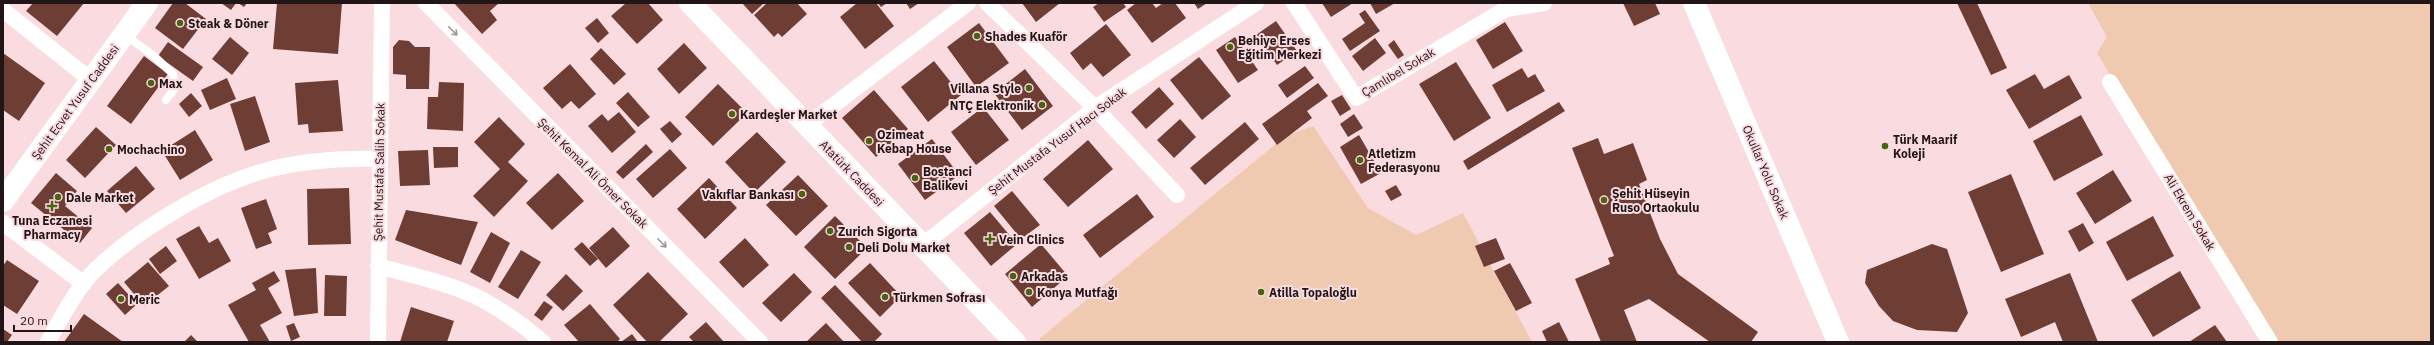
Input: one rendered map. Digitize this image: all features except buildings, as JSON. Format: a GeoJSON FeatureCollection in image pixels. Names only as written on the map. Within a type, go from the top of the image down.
{"type":"FeatureCollection","features":[{"type":"Feature","properties":{"kind":"main road","name":"Şehit Ecvet Yusuf Caddesi"},"geometry":{"type":"LineString","coordinates":[[3,201],[92,81],[147,3]]}},
{"type":"Feature","properties":{"kind":"main road","name":"Atatürk Caddesi"},"geometry":{"type":"LineString","coordinates":[[690,3],[806,126],[923,245],[1015,342]]}},
{"type":"Feature","properties":{"kind":"main road","name":"Okullar Yolu Sokak"},"geometry":{"type":"LineString","coordinates":[[1694,3],[1838,342]]}},
{"type":"Feature","properties":{"kind":"street","name":"Şehit Mustafa Salih Sokak"},"geometry":{"type":"LineString","coordinates":[[378,342],[382,3]]}},
{"type":"Feature","properties":{"kind":"street","name":"Şehit Kemal Ali Ömer Sokak"},"geometry":{"type":"LineString","coordinates":[[426,3],[760,342]]}},
{"type":"Feature","properties":{"kind":"street"},"geometry":{"type":"LineString","coordinates":[[806,126],[968,3]]}},
{"type":"Feature","properties":{"kind":"street"},"geometry":{"type":"LineString","coordinates":[[988,3],[1095,108],[1177,195]]}},
{"type":"Feature","properties":{"kind":"street","name":"Şehit Mustafa Yusuf Hacı Sokak"},"geometry":{"type":"LineString","coordinates":[[923,245],[1095,108],[1256,3]]}},
{"type":"Feature","properties":{"kind":"street","name":"Çamlıbel Sokak"},"geometry":{"type":"LineString","coordinates":[[1294,3],[1356,98],[1506,9],[1544,3]]}},
{"type":"Feature","properties":{"kind":"street"},"geometry":{"type":"LineString","coordinates":[[3,10],[92,81]]}},
{"type":"Feature","properties":{"kind":"street","name":"Ali Ekrem Sokak"},"geometry":{"type":"LineString","coordinates":[[2110,82],[2270,342]]}},
{"type":"Feature","properties":{"kind":"street"},"geometry":{"type":"LineString","coordinates":[[48,342],[84,284],[115,251],[143,231],[208,192],[242,176],[284,165],[324,159],[380,159]]}},
{"type":"Feature","properties":{"kind":"street"},"geometry":{"type":"LineString","coordinates":[[3,223],[84,284]]}},
{"type":"Feature","properties":{"kind":"street"},"geometry":{"type":"LineString","coordinates":[[378,266],[431,281],[481,299],[516,320],[542,342]]}},
{"type":"Feature","properties":{"kind":"lane"},"geometry":{"type":"LineString","coordinates":[[125,34],[154,56],[173,74],[175,88],[166,100]]}},
{"type":"Feature","properties":{"kind":"shaded area"},"geometry":{"type":"Polygon","coordinates":[[[2088,3],[2431,3],[2431,342],[2270,342],[2097,53],[2107,37],[2088,3]]]}},
{"type":"Feature","properties":{"kind":"shaded area"},"geometry":{"type":"Polygon","coordinates":[[[1313,126],[1367,207],[1373,211],[1416,235],[1463,213],[1532,342],[1042,342],[1039,339],[1284,137],[1313,126]]]}},
{"type":"Feature","properties":{"kind":"place","name":"Steak & Döner"},"geometry":{"type":"Point","coordinates":[180,23]}},
{"type":"Feature","properties":{"kind":"place","name":"Shades Kuaför"},"geometry":{"type":"Point","coordinates":[977,36]}},
{"type":"Feature","properties":{"kind":"place","name":"Behiye Erses Eğitim Merkezi"},"geometry":{"type":"Point","coordinates":[1230,47]}},
{"type":"Feature","properties":{"kind":"place","name":"Max"},"geometry":{"type":"Point","coordinates":[151,83]}},
{"type":"Feature","properties":{"kind":"place","name":"Villana Style"},"geometry":{"type":"Point","coordinates":[1029,88]}},
{"type":"Feature","properties":{"kind":"place","name":"NTÇ Elektronik"},"geometry":{"type":"Point","coordinates":[1042,105]}},
{"type":"Feature","properties":{"kind":"place","name":"Kardeşler Market"},"geometry":{"type":"Point","coordinates":[732,114]}},
{"type":"Feature","properties":{"kind":"place","name":"Ozimeat Kebap House"},"geometry":{"type":"Point","coordinates":[869,141]}},
{"type":"Feature","properties":{"kind":"place","name":"Türk Maarif Koleji"},"geometry":{"type":"Point","coordinates":[1885,146]}},
{"type":"Feature","properties":{"kind":"place","name":"Mochachino"},"geometry":{"type":"Point","coordinates":[109,149]}},
{"type":"Feature","properties":{"kind":"place","name":"Atletizm Federasyonu"},"geometry":{"type":"Point","coordinates":[1360,160]}},
{"type":"Feature","properties":{"kind":"place","name":"Bostanci Balikevi"},"geometry":{"type":"Point","coordinates":[915,178]}},
{"type":"Feature","properties":{"kind":"place","name":"Vakıflar Bankası"},"geometry":{"type":"Point","coordinates":[802,194]}},
{"type":"Feature","properties":{"kind":"place","name":"Dale Market"},"geometry":{"type":"Point","coordinates":[58,197]}},
{"type":"Feature","properties":{"kind":"place","name":"Şehit Hüseyin Ruso Ortaokulu"},"geometry":{"type":"Point","coordinates":[1604,200]}},
{"type":"Feature","properties":{"kind":"place","name":"Tuna Eczanesi Pharmacy"},"geometry":{"type":"Point","coordinates":[52,206]}},
{"type":"Feature","properties":{"kind":"place","name":"Zurich Sigorta"},"geometry":{"type":"Point","coordinates":[830,231]}},
{"type":"Feature","properties":{"kind":"place","name":"Vein Clinics"},"geometry":{"type":"Point","coordinates":[990,239]}},
{"type":"Feature","properties":{"kind":"place","name":"Deli Dolu Market"},"geometry":{"type":"Point","coordinates":[849,247]}},
{"type":"Feature","properties":{"kind":"place","name":"Arkadas"},"geometry":{"type":"Point","coordinates":[1013,276]}},
{"type":"Feature","properties":{"kind":"place","name":"Konya Mutfağı"},"geometry":{"type":"Point","coordinates":[1029,292]}},
{"type":"Feature","properties":{"kind":"place","name":"Atilla Topaloğlu"},"geometry":{"type":"Point","coordinates":[1261,292]}},
{"type":"Feature","properties":{"kind":"place","name":"Türkmen Sofrası"},"geometry":{"type":"Point","coordinates":[885,297]}},
{"type":"Feature","properties":{"kind":"place","name":"Meric"},"geometry":{"type":"Point","coordinates":[121,299]}}]}
